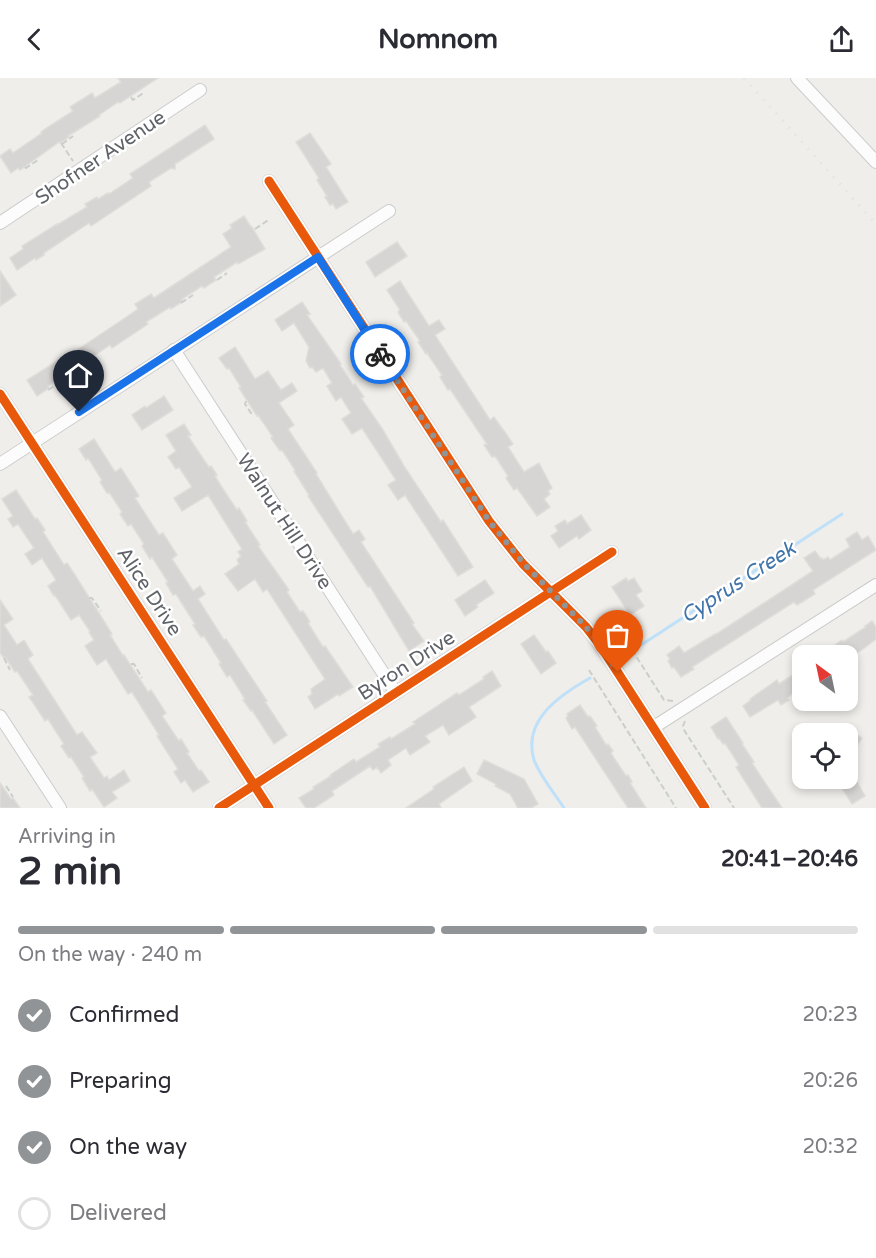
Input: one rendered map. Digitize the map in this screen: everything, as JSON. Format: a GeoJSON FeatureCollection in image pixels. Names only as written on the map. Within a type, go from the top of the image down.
{"type":"FeatureCollection","features":[{"type":"Feature","properties":{"kind":"street"},"geometry":{"type":"LineString","coordinates":[[796,78],[876,162]]}},
{"type":"Feature","properties":{"kind":"street","name":"Shofner Avenue"},"geometry":{"type":"LineString","coordinates":[[0,223],[200,90]]}},
{"type":"Feature","properties":{"kind":"street"},"geometry":{"type":"LineString","coordinates":[[269,181],[489,521],[514,554],[586,627],[600,645],[705,808]]}},
{"type":"Feature","properties":{"kind":"street"},"geometry":{"type":"LineString","coordinates":[[0,464],[389,211]]}},
{"type":"Feature","properties":{"kind":"street","name":"Walnut Hill Drive"},"geometry":{"type":"LineString","coordinates":[[174,350],[396,693]]}},
{"type":"Feature","properties":{"kind":"street","name":"Alice Drive"},"geometry":{"type":"LineString","coordinates":[[0,394],[269,808]]}},
{"type":"Feature","properties":{"kind":"street","name":"Byron Drive"},"geometry":{"type":"LineString","coordinates":[[219,808],[612,552]]}},
{"type":"Feature","properties":{"kind":"street"},"geometry":{"type":"LineString","coordinates":[[654,727],[876,585]]}},
{"type":"Feature","properties":{"kind":"street"},"geometry":{"type":"LineString","coordinates":[[0,716],[60,808]]}},
{"type":"Feature","properties":{"kind":"path"},"geometry":{"type":"LineString","coordinates":[[131,97],[133,100],[145,93]]}},
{"type":"Feature","properties":{"kind":"path"},"geometry":{"type":"LineString","coordinates":[[73,136],[62,143],[73,161]]}},
{"type":"Feature","properties":{"kind":"path"},"geometry":{"type":"LineString","coordinates":[[25,167],[38,160]]}},
{"type":"Feature","properties":{"kind":"path"},"geometry":{"type":"LineString","coordinates":[[255,229],[270,219]]}},
{"type":"Feature","properties":{"kind":"path"},"geometry":{"type":"LineString","coordinates":[[217,280],[226,273]]}},
{"type":"Feature","properties":{"kind":"path"},"geometry":{"type":"LineString","coordinates":[[182,303],[194,295]]}},
{"type":"Feature","properties":{"kind":"path"},"geometry":{"type":"LineString","coordinates":[[80,369],[93,363]]}},
{"type":"Feature","properties":{"kind":"path"},"geometry":{"type":"LineString","coordinates":[[48,390],[59,383]]}},
{"type":"Feature","properties":{"kind":"path"},"geometry":{"type":"LineString","coordinates":[[246,401],[245,404],[253,416]]}},
{"type":"Feature","properties":{"kind":"path"},"geometry":{"type":"LineString","coordinates":[[89,598],[92,598],[101,611]]}},
{"type":"Feature","properties":{"kind":"path"},"geometry":{"type":"LineString","coordinates":[[627,642],[664,700],[672,702]]}},
{"type":"Feature","properties":{"kind":"path"},"geometry":{"type":"LineString","coordinates":[[4,658],[10,670]]}},
{"type":"Feature","properties":{"kind":"path"},"geometry":{"type":"LineString","coordinates":[[131,664],[134,664],[142,678]]}},
{"type":"Feature","properties":{"kind":"path"},"geometry":{"type":"LineString","coordinates":[[589,670],[676,808]]}},
{"type":"Feature","properties":{"kind":"path"},"geometry":{"type":"LineString","coordinates":[[685,721],[684,730],[734,808]]}},
{"type":"Feature","properties":{"kind":"path"},"geometry":{"type":"LineString","coordinates":[[6,786],[13,797]]}},
{"type":"Feature","properties":{"kind":"building"},"geometry":{"type":"Polygon","coordinates":[[[118,78],[158,78],[120,103],[118,102],[20,170],[18,168],[11,173],[0,156],[10,149],[13,153],[73,111],[70,107],[92,93],[95,98],[121,82],[118,78]]]}},
{"type":"Feature","properties":{"kind":"building"},"geometry":{"type":"Polygon","coordinates":[[[205,125],[214,139],[175,164],[175,169],[171,168],[149,182],[151,186],[91,226],[89,223],[44,255],[17,270],[10,258],[23,249],[22,246],[87,207],[85,204],[97,197],[98,199],[109,194],[133,178],[130,174],[205,125]]]}},
{"type":"Feature","properties":{"kind":"building"},"geometry":{"type":"Polygon","coordinates":[[[310,133],[331,164],[326,167],[348,202],[336,209],[325,197],[327,196],[317,180],[319,178],[296,142],[310,133]]]}},
{"type":"Feature","properties":{"kind":"building"},"geometry":{"type":"Polygon","coordinates":[[[244,216],[265,249],[238,264],[237,262],[214,277],[216,280],[204,288],[202,286],[171,309],[170,307],[146,322],[148,324],[112,348],[110,345],[94,356],[95,358],[48,386],[49,388],[37,396],[27,380],[71,354],[138,309],[135,304],[151,294],[154,298],[231,247],[223,234],[232,228],[230,225],[244,216]]]}},
{"type":"Feature","properties":{"kind":"building"},"geometry":{"type":"Polygon","coordinates":[[[397,242],[407,256],[375,277],[366,262],[397,242]]]}},
{"type":"Feature","properties":{"kind":"building"},"geometry":{"type":"Polygon","coordinates":[[[0,271],[16,295],[0,306],[0,271]]]}},
{"type":"Feature","properties":{"kind":"building"},"geometry":{"type":"Polygon","coordinates":[[[400,281],[429,326],[439,320],[445,329],[435,335],[490,420],[494,417],[513,444],[508,447],[524,472],[539,463],[552,488],[548,491],[550,494],[544,499],[550,507],[537,516],[517,488],[514,490],[495,456],[492,457],[484,445],[487,444],[450,389],[448,390],[440,377],[442,375],[398,312],[400,310],[387,290],[400,281]]]}},
{"type":"Feature","properties":{"kind":"building"},"geometry":{"type":"Polygon","coordinates":[[[302,302],[310,314],[307,315],[353,385],[355,384],[364,397],[361,398],[404,466],[473,567],[458,576],[405,495],[398,500],[388,485],[396,480],[362,428],[352,434],[342,419],[351,413],[341,397],[336,401],[327,386],[332,383],[323,368],[316,372],[312,367],[310,368],[306,361],[309,347],[294,323],[282,331],[275,320],[302,302]]]}},
{"type":"Feature","properties":{"kind":"building"},"geometry":{"type":"Polygon","coordinates":[[[235,347],[255,379],[268,371],[281,390],[292,383],[297,391],[279,403],[294,425],[288,429],[353,534],[359,530],[365,539],[361,542],[424,641],[409,651],[370,586],[368,587],[308,496],[295,470],[239,388],[241,387],[229,368],[227,369],[219,358],[235,347]]]}},
{"type":"Feature","properties":{"kind":"building"},"geometry":{"type":"Polygon","coordinates":[[[164,396],[173,410],[142,430],[132,415],[164,396]]]}},
{"type":"Feature","properties":{"kind":"building"},"geometry":{"type":"Polygon","coordinates":[[[184,424],[191,435],[188,436],[217,475],[215,476],[237,510],[239,508],[247,521],[245,522],[260,545],[258,546],[289,590],[287,592],[300,612],[303,611],[323,647],[325,646],[353,687],[315,709],[308,697],[312,694],[311,689],[325,679],[267,589],[263,592],[255,579],[238,591],[225,574],[239,564],[237,560],[241,556],[238,552],[242,549],[208,495],[182,511],[174,498],[192,487],[179,467],[176,469],[168,457],[176,451],[166,435],[184,424]]]}},
{"type":"Feature","properties":{"kind":"building"},"geometry":{"type":"Polygon","coordinates":[[[94,439],[115,472],[121,468],[139,496],[135,498],[159,535],[163,533],[177,555],[172,559],[193,591],[200,586],[205,594],[198,599],[267,701],[265,702],[287,735],[274,744],[243,700],[245,699],[230,675],[227,677],[204,636],[201,637],[193,625],[195,624],[176,594],[173,595],[166,583],[168,582],[152,557],[150,559],[142,546],[144,544],[131,524],[128,526],[120,514],[122,512],[100,482],[102,480],[88,458],[86,460],[79,449],[94,439]]]}},
{"type":"Feature","properties":{"kind":"building"},"geometry":{"type":"Polygon","coordinates":[[[16,490],[45,530],[43,532],[64,565],[67,563],[75,575],[123,656],[148,692],[151,690],[166,713],[162,716],[179,741],[181,739],[189,752],[187,753],[209,782],[193,792],[185,780],[181,783],[174,772],[178,769],[132,692],[128,694],[106,659],[97,665],[85,646],[94,640],[90,631],[79,615],[71,620],[54,596],[48,586],[56,580],[42,558],[32,565],[25,554],[34,548],[18,524],[13,527],[8,519],[13,516],[2,499],[16,490]]]}},
{"type":"Feature","properties":{"kind":"building"},"geometry":{"type":"Polygon","coordinates":[[[581,515],[591,530],[579,539],[577,536],[559,548],[551,536],[558,531],[555,526],[565,520],[567,524],[581,515]]]}},
{"type":"Feature","properties":{"kind":"building"},"geometry":{"type":"Polygon","coordinates":[[[857,532],[862,540],[868,536],[876,550],[813,590],[815,594],[797,605],[794,602],[692,667],[694,669],[681,677],[674,667],[672,668],[667,655],[679,646],[684,653],[715,635],[813,571],[804,558],[815,551],[821,559],[828,557],[830,560],[850,547],[846,539],[857,532]]]}},
{"type":"Feature","properties":{"kind":"building"},"geometry":{"type":"Polygon","coordinates":[[[626,578],[628,581],[634,578],[642,591],[636,595],[644,606],[630,615],[612,587],[626,578]]]}},
{"type":"Feature","properties":{"kind":"building"},"geometry":{"type":"Polygon","coordinates":[[[485,580],[494,593],[465,616],[455,600],[485,580]]]}},
{"type":"Feature","properties":{"kind":"building"},"geometry":{"type":"Polygon","coordinates":[[[0,600],[13,619],[4,625],[17,645],[24,640],[33,655],[28,659],[77,735],[82,732],[97,753],[90,757],[104,778],[107,776],[109,780],[124,770],[130,781],[112,792],[117,798],[104,807],[92,789],[90,791],[82,778],[84,777],[61,746],[64,744],[48,719],[45,721],[29,697],[33,695],[17,671],[15,672],[0,653],[0,600]]]}},
{"type":"Feature","properties":{"kind":"building"},"geometry":{"type":"Polygon","coordinates":[[[872,621],[876,627],[876,639],[858,652],[858,645],[835,645],[842,640],[843,642],[872,621]]]}},
{"type":"Feature","properties":{"kind":"building"},"geometry":{"type":"Polygon","coordinates":[[[534,635],[556,663],[541,674],[521,644],[534,635]]]}},
{"type":"Feature","properties":{"kind":"building"},"geometry":{"type":"Polygon","coordinates":[[[492,671],[501,686],[469,707],[476,717],[449,735],[443,725],[425,736],[430,742],[410,755],[406,748],[388,760],[391,765],[381,773],[377,767],[373,770],[370,766],[332,791],[334,795],[314,808],[306,808],[299,798],[354,759],[356,762],[380,747],[378,744],[415,724],[413,722],[457,693],[459,695],[484,679],[483,677],[492,671]]]}},
{"type":"Feature","properties":{"kind":"building"},"geometry":{"type":"Polygon","coordinates":[[[792,676],[792,694],[787,698],[789,700],[781,705],[778,700],[750,717],[743,706],[777,680],[779,684],[792,676]]]}},
{"type":"Feature","properties":{"kind":"building"},"geometry":{"type":"Polygon","coordinates":[[[580,705],[597,726],[595,727],[606,745],[608,744],[613,751],[611,753],[626,776],[628,775],[632,782],[630,783],[646,808],[628,808],[575,727],[572,729],[566,718],[567,714],[580,705]]]}},
{"type":"Feature","properties":{"kind":"building"},"geometry":{"type":"Polygon","coordinates":[[[726,717],[754,762],[752,763],[782,808],[762,808],[736,767],[739,765],[725,743],[723,744],[718,739],[711,727],[726,717]]]}},
{"type":"Feature","properties":{"kind":"building"},"geometry":{"type":"Polygon","coordinates":[[[484,760],[524,779],[538,804],[531,808],[518,808],[510,794],[477,774],[484,760]]]}},
{"type":"Feature","properties":{"kind":"building"},"geometry":{"type":"Polygon","coordinates":[[[464,767],[472,781],[439,804],[441,808],[406,808],[434,789],[433,787],[464,767]]]}},
{"type":"Feature","properties":{"kind":"building"},"geometry":{"type":"Polygon","coordinates":[[[0,783],[11,799],[13,798],[20,808],[0,808],[0,783]]]}},
{"type":"Feature","properties":{"kind":"building"},"geometry":{"type":"Polygon","coordinates":[[[858,784],[865,796],[852,804],[843,789],[858,789],[858,784]]]}},
{"type":"Feature","properties":{"kind":"waterway","name":"Cyprus Creek"},"geometry":{"type":"LineString","coordinates":[[635,649],[842,514]]}},
{"type":"Feature","properties":{"kind":"waterway","name":"Cyprus Creek"},"geometry":{"type":"LineString","coordinates":[[564,808],[534,760],[533,733],[546,710],[567,692],[590,678]]}},
{"type":"Feature","properties":{"kind":"railway"},"geometry":{"type":"LineString","coordinates":[[744,78],[876,224]]}},
{"type":"Feature","properties":{"kind":"cycle path"},"geometry":{"type":"LineString","coordinates":[[269,181],[489,521],[523,564],[586,627],[600,645],[705,808]]}},
{"type":"Feature","properties":{"kind":"cycle path"},"geometry":{"type":"LineString","coordinates":[[0,394],[269,808]]}},
{"type":"Feature","properties":{"kind":"cycle path"},"geometry":{"type":"LineString","coordinates":[[219,808],[612,552]]}},
{"type":"Feature","properties":{"kind":"way so far"},"geometry":{"type":"LineString","coordinates":[[380,354],[489,521],[514,554],[586,627],[618,672]]}},
{"type":"Feature","properties":{"kind":"route"},"geometry":{"type":"LineString","coordinates":[[79,412],[318,257],[380,354]]}}]}
